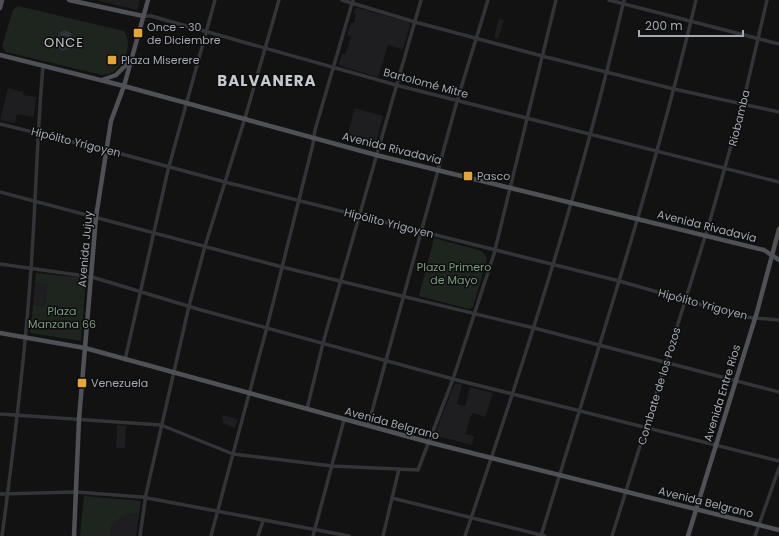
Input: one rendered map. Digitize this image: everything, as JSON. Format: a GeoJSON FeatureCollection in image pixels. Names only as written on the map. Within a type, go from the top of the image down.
{"type":"FeatureCollection","features":[{"type":"Feature","properties":{"kind":"main road"},"geometry":{"type":"LineString","coordinates":[[0,8],[2,0]]}},
{"type":"Feature","properties":{"kind":"main road","name":"Bartolomé Mitre"},"geometry":{"type":"LineString","coordinates":[[68,0],[143,16]]}},
{"type":"Feature","properties":{"kind":"main road","name":"Avenida Jujuy"},"geometry":{"type":"LineString","coordinates":[[74,536],[79,419],[96,217],[111,121],[124,86],[148,0]]}},
{"type":"Feature","properties":{"kind":"main road","name":"Avenida Rivadavia"},"geometry":{"type":"LineString","coordinates":[[1,55],[245,118],[376,155],[764,250],[779,260]]}},
{"type":"Feature","properties":{"kind":"main road"},"geometry":{"type":"LineString","coordinates":[[100,80],[116,75],[132,59]]}},
{"type":"Feature","properties":{"kind":"main road","name":"Avenida Entre Ríos"},"geometry":{"type":"LineString","coordinates":[[688,536],[757,312],[779,229]]}},
{"type":"Feature","properties":{"kind":"main road","name":"Avenida Belgrano"},"geometry":{"type":"LineString","coordinates":[[0,333],[85,348],[344,420],[779,530]]}},
{"type":"Feature","properties":{"kind":"street"},"geometry":{"type":"LineString","coordinates":[[125,360],[139,291],[169,166],[215,0]]}},
{"type":"Feature","properties":{"kind":"street"},"geometry":{"type":"LineString","coordinates":[[140,536],[145,498],[161,425],[204,246],[245,118],[279,0]]}},
{"type":"Feature","properties":{"kind":"street"},"geometry":{"type":"LineString","coordinates":[[342,0],[352,1],[415,22],[542,56],[674,89],[779,112]]}},
{"type":"Feature","properties":{"kind":"street"},"geometry":{"type":"LineString","coordinates":[[307,409],[340,282],[421,0]]}},
{"type":"Feature","properties":{"kind":"street"},"geometry":{"type":"LineString","coordinates":[[368,426],[457,101],[478,38],[488,0]]}},
{"type":"Feature","properties":{"kind":"street"},"geometry":{"type":"LineString","coordinates":[[0,414],[161,425],[233,454],[332,466],[399,470],[417,470],[420,468],[428,442],[453,379],[495,249],[556,0]]}},
{"type":"Feature","properties":{"kind":"street"},"geometry":{"type":"LineString","coordinates":[[609,0],[624,2],[779,44]]}},
{"type":"Feature","properties":{"kind":"street"},"geometry":{"type":"LineString","coordinates":[[392,498],[542,536],[559,474],[619,281],[657,150],[696,0]]}},
{"type":"Feature","properties":{"kind":"street","name":"Riobamba"},"geometry":{"type":"LineString","coordinates":[[706,235],[743,103],[767,0]]}},
{"type":"Feature","properties":{"kind":"street"},"geometry":{"type":"LineString","coordinates":[[211,536],[267,327],[314,137],[352,1]]}},
{"type":"Feature","properties":{"kind":"street"},"geometry":{"type":"LineString","coordinates":[[465,536],[534,328],[590,134],[624,2]]}},
{"type":"Feature","properties":{"kind":"street","name":"Bartolomé Mitre"},"geometry":{"type":"LineString","coordinates":[[143,16],[151,16],[457,101],[726,167],[779,182]]}},
{"type":"Feature","properties":{"kind":"street"},"geometry":{"type":"LineString","coordinates":[[2,536],[25,337],[31,268],[37,133],[43,66]]}},
{"type":"Feature","properties":{"kind":"street","name":"Hipólito Yrigoyen"},"geometry":{"type":"LineString","coordinates":[[0,124],[619,281],[745,317],[779,320]]}},
{"type":"Feature","properties":{"kind":"street"},"geometry":{"type":"LineString","coordinates":[[0,192],[340,282],[534,328],[779,392]]}},
{"type":"Feature","properties":{"kind":"street","name":"Combate de los Pozos"},"geometry":{"type":"LineString","coordinates":[[612,536],[706,235]]}},
{"type":"Feature","properties":{"kind":"street"},"geometry":{"type":"LineString","coordinates":[[0,264],[92,277],[189,306],[453,379],[779,461]]}},
{"type":"Feature","properties":{"kind":"street"},"geometry":{"type":"LineString","coordinates":[[313,536],[344,420]]}},
{"type":"Feature","properties":{"kind":"street"},"geometry":{"type":"LineString","coordinates":[[755,536],[779,468]]}},
{"type":"Feature","properties":{"kind":"street"},"geometry":{"type":"LineString","coordinates":[[383,536],[399,470]]}},
{"type":"Feature","properties":{"kind":"street"},"geometry":{"type":"LineString","coordinates":[[0,494],[76,492],[145,498],[349,536]]}},
{"type":"Feature","properties":{"kind":"street"},"geometry":{"type":"LineString","coordinates":[[258,536],[263,521]]}},
{"type":"Feature","properties":{"kind":"shaded area"},"geometry":{"type":"Polygon","coordinates":[[[96,0],[140,0],[137,10],[96,0]]]}},
{"type":"Feature","properties":{"kind":"shaded area"},"geometry":{"type":"Polygon","coordinates":[[[358,8],[408,22],[410,25],[403,49],[388,45],[378,77],[341,66],[339,64],[342,54],[345,55],[351,36],[347,35],[351,23],[354,23],[356,14],[354,13],[355,9],[358,8]]]}},
{"type":"Feature","properties":{"kind":"shaded area"},"geometry":{"type":"Polygon","coordinates":[[[499,19],[504,20],[498,39],[494,37],[499,19]]]}},
{"type":"Feature","properties":{"kind":"shaded area"},"geometry":{"type":"Polygon","coordinates":[[[65,30],[71,33],[73,39],[70,48],[62,51],[57,47],[56,41],[58,35],[65,30]],[[59,35],[57,44],[70,47],[72,38],[59,35]]]}},
{"type":"Feature","properties":{"kind":"shaded area"},"geometry":{"type":"Polygon","coordinates":[[[8,88],[23,92],[23,95],[36,97],[34,117],[17,114],[15,123],[0,120],[8,88]]]}},
{"type":"Feature","properties":{"kind":"shaded area"},"geometry":{"type":"Polygon","coordinates":[[[355,108],[383,116],[375,147],[346,140],[355,108]]]}},
{"type":"Feature","properties":{"kind":"shaded area"},"geometry":{"type":"Polygon","coordinates":[[[82,243],[87,244],[86,257],[81,256],[82,243]]]}},
{"type":"Feature","properties":{"kind":"shaded area"},"geometry":{"type":"Polygon","coordinates":[[[35,282],[47,283],[45,306],[33,305],[35,282]]]}},
{"type":"Feature","properties":{"kind":"shaded area"},"geometry":{"type":"Polygon","coordinates":[[[457,383],[462,385],[457,404],[465,406],[470,387],[493,393],[485,417],[473,413],[470,417],[466,434],[474,436],[472,445],[437,436],[435,434],[454,385],[457,383]]]}},
{"type":"Feature","properties":{"kind":"shaded area"},"geometry":{"type":"Polygon","coordinates":[[[222,415],[238,419],[235,428],[223,423],[222,415]]]}},
{"type":"Feature","properties":{"kind":"shaded area"},"geometry":{"type":"Polygon","coordinates":[[[117,425],[126,426],[125,448],[116,448],[117,425]]]}},
{"type":"Feature","properties":{"kind":"shaded area"},"geometry":{"type":"Polygon","coordinates":[[[126,512],[139,514],[136,536],[110,536],[112,524],[126,512]]]}},
{"type":"Feature","properties":{"kind":"green space","name":"Plaza Miserere"},"geometry":{"type":"Polygon","coordinates":[[[18,6],[124,31],[128,44],[124,59],[115,70],[109,74],[102,75],[6,52],[2,46],[13,10],[18,6]]]}},
{"type":"Feature","properties":{"kind":"green space","name":"Plaza Primero de Mayo"},"geometry":{"type":"Polygon","coordinates":[[[434,238],[482,251],[487,259],[473,307],[469,309],[419,296],[434,238]]]}},
{"type":"Feature","properties":{"kind":"green space","name":"Plaza Manzana 66"},"geometry":{"type":"Polygon","coordinates":[[[36,273],[85,278],[81,341],[30,333],[33,305],[45,306],[47,284],[35,282],[36,273]]]}},
{"type":"Feature","properties":{"kind":"green space"},"geometry":{"type":"Polygon","coordinates":[[[84,496],[141,501],[139,514],[126,513],[112,524],[110,536],[80,536],[84,496]]]}},
{"type":"Feature","properties":{"kind":"place","name":"Once - 30 de Diciembre"},"geometry":{"type":"Point","coordinates":[138,33]}},
{"type":"Feature","properties":{"kind":"place","name":"Plaza Miserere"},"geometry":{"type":"Point","coordinates":[112,60]}},
{"type":"Feature","properties":{"kind":"place","name":"Pasco"},"geometry":{"type":"Point","coordinates":[468,176]}},
{"type":"Feature","properties":{"kind":"place","name":"Venezuela"},"geometry":{"type":"Point","coordinates":[82,383]}},
{"type":"Feature","properties":{"kind":"district","name":"ONCE"},"geometry":{"type":"Point","coordinates":[64,42]}},
{"type":"Feature","properties":{"kind":"district","name":"BALVANERA"},"geometry":{"type":"Point","coordinates":[267,81]}}]}
